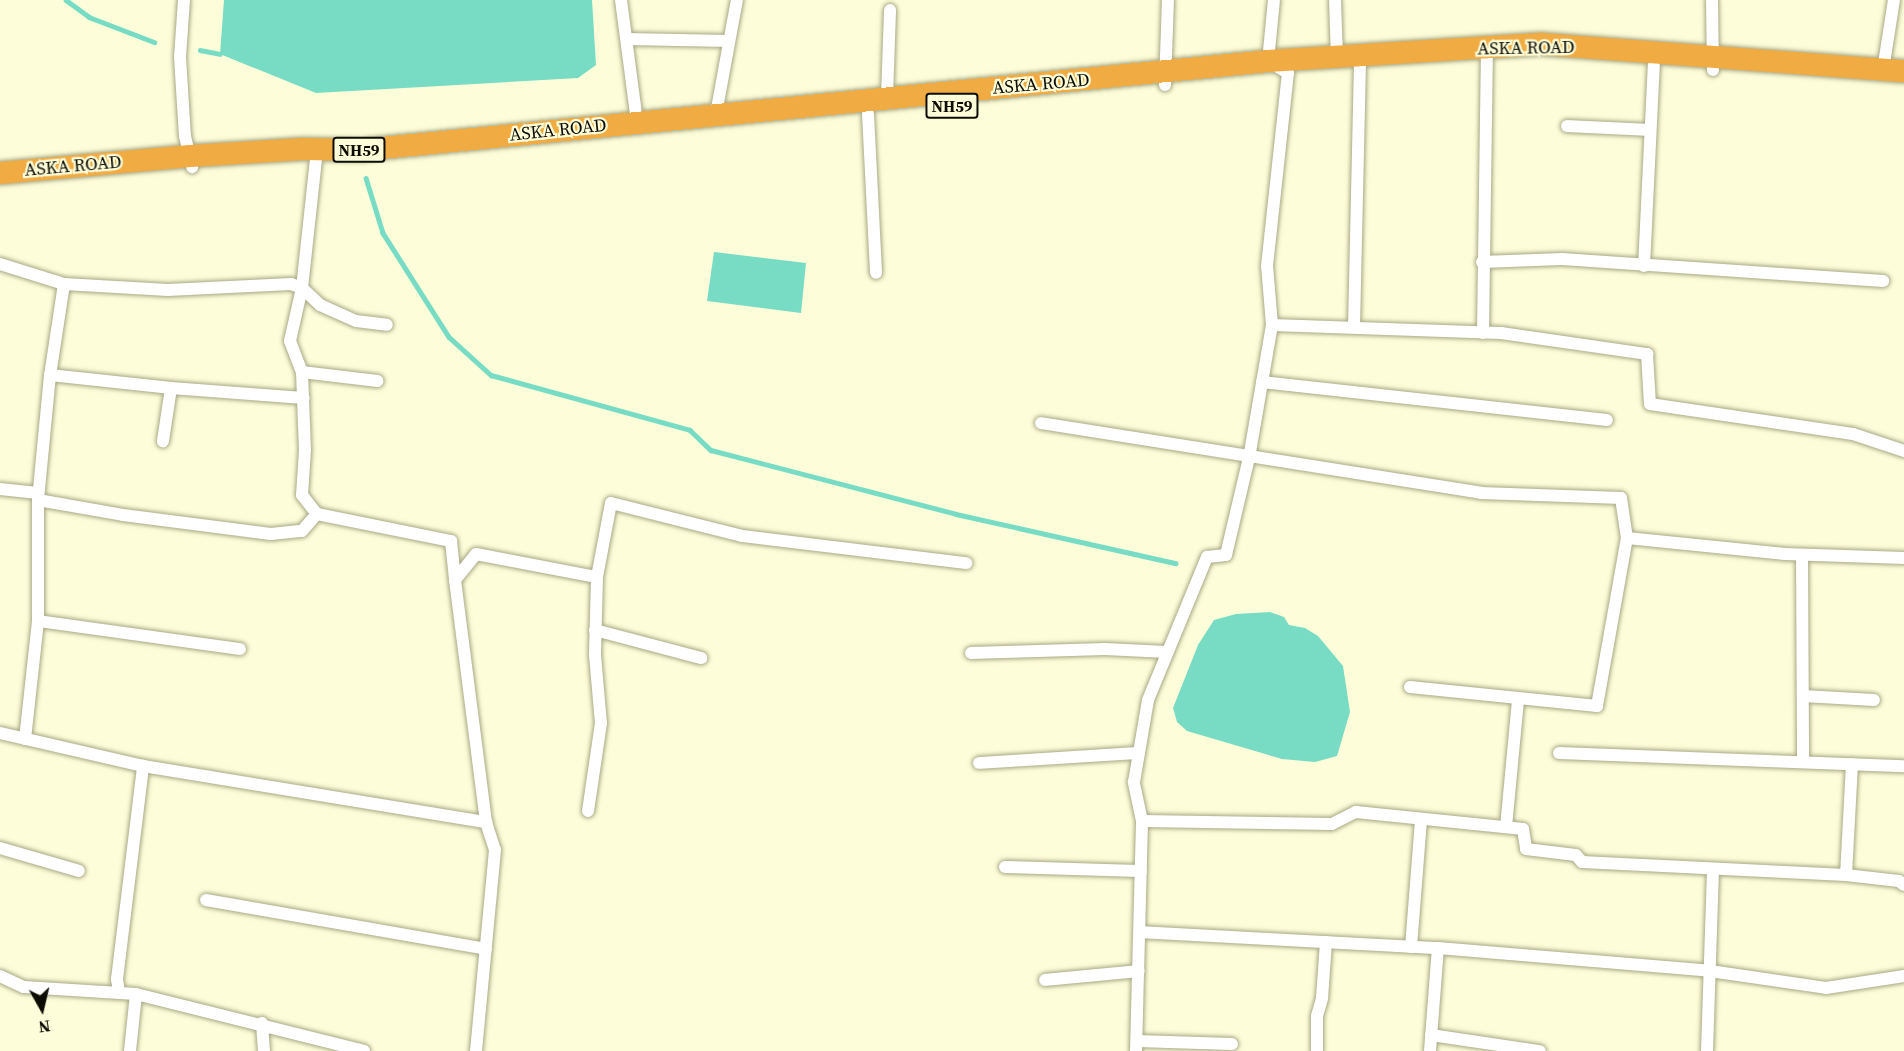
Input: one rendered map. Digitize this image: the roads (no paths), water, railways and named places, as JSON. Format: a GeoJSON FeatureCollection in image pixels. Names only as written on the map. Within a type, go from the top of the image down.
{"type":"FeatureCollection","features":[{"type":"Feature","properties":{"kind":"highway","name":"ASKA ROAD"},"geometry":{"type":"LineString","coordinates":[[317,156],[637,122],[716,121],[887,97],[1165,79],[1268,62],[1542,44],[1713,63],[1893,70]]}},
{"type":"Feature","properties":{"kind":"highway","name":"NH59"},"geometry":{"type":"LineString","coordinates":[[0,185],[191,162],[526,149],[716,121],[868,114],[1165,79],[1288,73],[1487,57],[1550,56],[1653,65],[1713,63],[1904,84]]}},
{"type":"Feature","properties":{"kind":"highway","name":"ASKA ROAD"},"geometry":{"type":"LineString","coordinates":[[0,173],[191,162]]}},
{"type":"Feature","properties":{"kind":"street"},"geometry":{"type":"LineString","coordinates":[[184,0],[180,57],[184,136],[191,162]]}},
{"type":"Feature","properties":{"kind":"street"},"geometry":{"type":"LineString","coordinates":[[621,0],[637,122]]}},
{"type":"Feature","properties":{"kind":"street"},"geometry":{"type":"LineString","coordinates":[[716,121],[737,0]]}},
{"type":"Feature","properties":{"kind":"street"},"geometry":{"type":"LineString","coordinates":[[1165,79],[1168,0]]}},
{"type":"Feature","properties":{"kind":"street"},"geometry":{"type":"LineString","coordinates":[[1232,1044],[1137,1046],[1142,821],[1134,782],[1148,700],[1207,557],[1226,555],[1249,458],[1272,326],[1267,266],[1288,73],[1268,62],[1274,0]]}},
{"type":"Feature","properties":{"kind":"street"},"geometry":{"type":"LineString","coordinates":[[1335,0],[1337,56]]}},
{"type":"Feature","properties":{"kind":"street"},"geometry":{"type":"LineString","coordinates":[[1712,0],[1713,63]]}},
{"type":"Feature","properties":{"kind":"street"},"geometry":{"type":"LineString","coordinates":[[1893,0],[1893,70]]}},
{"type":"Feature","properties":{"kind":"street"},"geometry":{"type":"LineString","coordinates":[[887,97],[890,10]]}},
{"type":"Feature","properties":{"kind":"street"},"geometry":{"type":"LineString","coordinates":[[627,39],[729,41]]}},
{"type":"Feature","properties":{"kind":"street"},"geometry":{"type":"LineString","coordinates":[[1483,333],[1482,262],[1487,57]]}},
{"type":"Feature","properties":{"kind":"street"},"geometry":{"type":"LineString","coordinates":[[1644,266],[1653,65]]}},
{"type":"Feature","properties":{"kind":"street"},"geometry":{"type":"LineString","coordinates":[[1354,327],[1360,66]]}},
{"type":"Feature","properties":{"kind":"street"},"geometry":{"type":"LineString","coordinates":[[868,114],[876,273]]}},
{"type":"Feature","properties":{"kind":"street"},"geometry":{"type":"LineString","coordinates":[[1567,126],[1650,130]]}},
{"type":"Feature","properties":{"kind":"street"},"geometry":{"type":"LineString","coordinates":[[317,156],[302,288],[290,341],[302,372],[304,398],[302,495],[317,514],[451,541],[486,822],[495,849],[476,1051]]}},
{"type":"Feature","properties":{"kind":"street"},"geometry":{"type":"LineString","coordinates":[[1482,262],[1548,259],[1883,281]]}},
{"type":"Feature","properties":{"kind":"street"},"geometry":{"type":"LineString","coordinates":[[0,264],[64,284],[168,290],[291,284],[302,288],[320,305],[356,321],[387,325]]}},
{"type":"Feature","properties":{"kind":"street"},"geometry":{"type":"LineString","coordinates":[[25,739],[38,621],[38,497],[50,375],[64,284]]}},
{"type":"Feature","properties":{"kind":"street"},"geometry":{"type":"LineString","coordinates":[[1272,326],[1483,333],[1647,354],[1650,404],[1853,434],[1904,451]]}},
{"type":"Feature","properties":{"kind":"street"},"geometry":{"type":"LineString","coordinates":[[302,372],[377,381]]}},
{"type":"Feature","properties":{"kind":"street"},"geometry":{"type":"LineString","coordinates":[[50,375],[171,388],[304,398]]}},
{"type":"Feature","properties":{"kind":"street"},"geometry":{"type":"LineString","coordinates":[[1262,382],[1607,420]]}},
{"type":"Feature","properties":{"kind":"street"},"geometry":{"type":"LineString","coordinates":[[163,441],[171,388]]}},
{"type":"Feature","properties":{"kind":"street"},"geometry":{"type":"LineString","coordinates":[[1041,423],[1249,458],[1481,493],[1621,498],[1627,538],[1597,706],[1518,700],[1410,687]]}},
{"type":"Feature","properties":{"kind":"street"},"geometry":{"type":"LineString","coordinates":[[0,489],[271,534],[302,531],[317,514]]}},
{"type":"Feature","properties":{"kind":"street"},"geometry":{"type":"LineString","coordinates":[[588,811],[602,723],[595,630],[597,577],[611,503],[742,536],[966,563]]}},
{"type":"Feature","properties":{"kind":"street"},"geometry":{"type":"LineString","coordinates":[[1627,538],[1802,555],[1904,558]]}},
{"type":"Feature","properties":{"kind":"street"},"geometry":{"type":"LineString","coordinates":[[456,580],[476,554],[597,577]]}},
{"type":"Feature","properties":{"kind":"street"},"geometry":{"type":"LineString","coordinates":[[1802,555],[1803,762]]}},
{"type":"Feature","properties":{"kind":"street"},"geometry":{"type":"LineString","coordinates":[[38,621],[240,649]]}},
{"type":"Feature","properties":{"kind":"street"},"geometry":{"type":"LineString","coordinates":[[595,630],[701,658]]}},
{"type":"Feature","properties":{"kind":"street"},"geometry":{"type":"LineString","coordinates":[[971,653],[1105,649],[1167,652]]}},
{"type":"Feature","properties":{"kind":"street"},"geometry":{"type":"LineString","coordinates":[[1803,696],[1874,700]]}},
{"type":"Feature","properties":{"kind":"street"},"geometry":{"type":"LineString","coordinates":[[1506,827],[1518,700]]}},
{"type":"Feature","properties":{"kind":"street"},"geometry":{"type":"LineString","coordinates":[[0,733],[143,766],[486,822]]}},
{"type":"Feature","properties":{"kind":"street"},"geometry":{"type":"LineString","coordinates":[[979,763],[1139,753]]}},
{"type":"Feature","properties":{"kind":"street"},"geometry":{"type":"LineString","coordinates":[[1559,753],[1904,766]]}},
{"type":"Feature","properties":{"kind":"street"},"geometry":{"type":"LineString","coordinates":[[1846,875],[1852,764]]}},
{"type":"Feature","properties":{"kind":"street"},"geometry":{"type":"LineString","coordinates":[[119,992],[117,979],[143,766]]}},
{"type":"Feature","properties":{"kind":"street"},"geometry":{"type":"LineString","coordinates":[[1142,821],[1332,824],[1356,812],[1523,829],[1526,849],[1576,855],[1582,862],[1846,875],[1899,881],[1904,885]]}},
{"type":"Feature","properties":{"kind":"street"},"geometry":{"type":"LineString","coordinates":[[1411,947],[1421,819]]}},
{"type":"Feature","properties":{"kind":"street"},"geometry":{"type":"LineString","coordinates":[[0,848],[79,871]]}},
{"type":"Feature","properties":{"kind":"street"},"geometry":{"type":"LineString","coordinates":[[1005,867],[1141,871]]}},
{"type":"Feature","properties":{"kind":"street"},"geometry":{"type":"LineString","coordinates":[[1707,1051],[1713,870]]}},
{"type":"Feature","properties":{"kind":"street"},"geometry":{"type":"LineString","coordinates":[[206,900],[486,949]]}},
{"type":"Feature","properties":{"kind":"street"},"geometry":{"type":"LineString","coordinates":[[1140,933],[1438,948],[1710,971],[1826,988],[1904,976]]}},
{"type":"Feature","properties":{"kind":"street"},"geometry":{"type":"LineString","coordinates":[[1317,1051],[1317,1016],[1322,998],[1326,942]]}},
{"type":"Feature","properties":{"kind":"street"},"geometry":{"type":"LineString","coordinates":[[1430,1051],[1438,948]]}},
{"type":"Feature","properties":{"kind":"street"},"geometry":{"type":"LineString","coordinates":[[1045,980],[1139,971]]}},
{"type":"Feature","properties":{"kind":"street"},"geometry":{"type":"LineString","coordinates":[[0,976],[24,987],[136,994],[262,1023],[364,1051]]}},
{"type":"Feature","properties":{"kind":"street"},"geometry":{"type":"LineString","coordinates":[[130,1051],[136,994]]}},
{"type":"Feature","properties":{"kind":"street"},"geometry":{"type":"LineString","coordinates":[[262,1023],[264,1051]]}},
{"type":"Feature","properties":{"kind":"street"},"geometry":{"type":"LineString","coordinates":[[1431,1035],[1540,1051]]}},
{"type":"Feature","properties":{"kind":"water"},"geometry":{"type":"Polygon","coordinates":[[[224,0],[592,0],[596,65],[578,78],[316,93],[220,54],[224,0]]]}},
{"type":"Feature","properties":{"kind":"water"},"geometry":{"type":"Polygon","coordinates":[[[714,252],[806,263],[801,313],[707,301],[714,252]]]}},
{"type":"Feature","properties":{"kind":"water"},"geometry":{"type":"Polygon","coordinates":[[[1270,612],[1284,617],[1289,625],[1305,628],[1318,636],[1343,666],[1350,712],[1337,756],[1315,762],[1282,759],[1187,731],[1177,722],[1173,708],[1198,645],[1214,620],[1236,614],[1270,612]]]}},
{"type":"Feature","properties":{"kind":"waterway"},"geometry":{"type":"LineString","coordinates":[[66,0],[89,17],[154,42]]}},
{"type":"Feature","properties":{"kind":"waterway"},"geometry":{"type":"LineString","coordinates":[[200,50],[220,54]]}},
{"type":"Feature","properties":{"kind":"waterway"},"geometry":{"type":"LineString","coordinates":[[366,178],[383,233],[449,337],[491,375],[690,430],[711,450],[956,514],[1176,563]]}}]}
